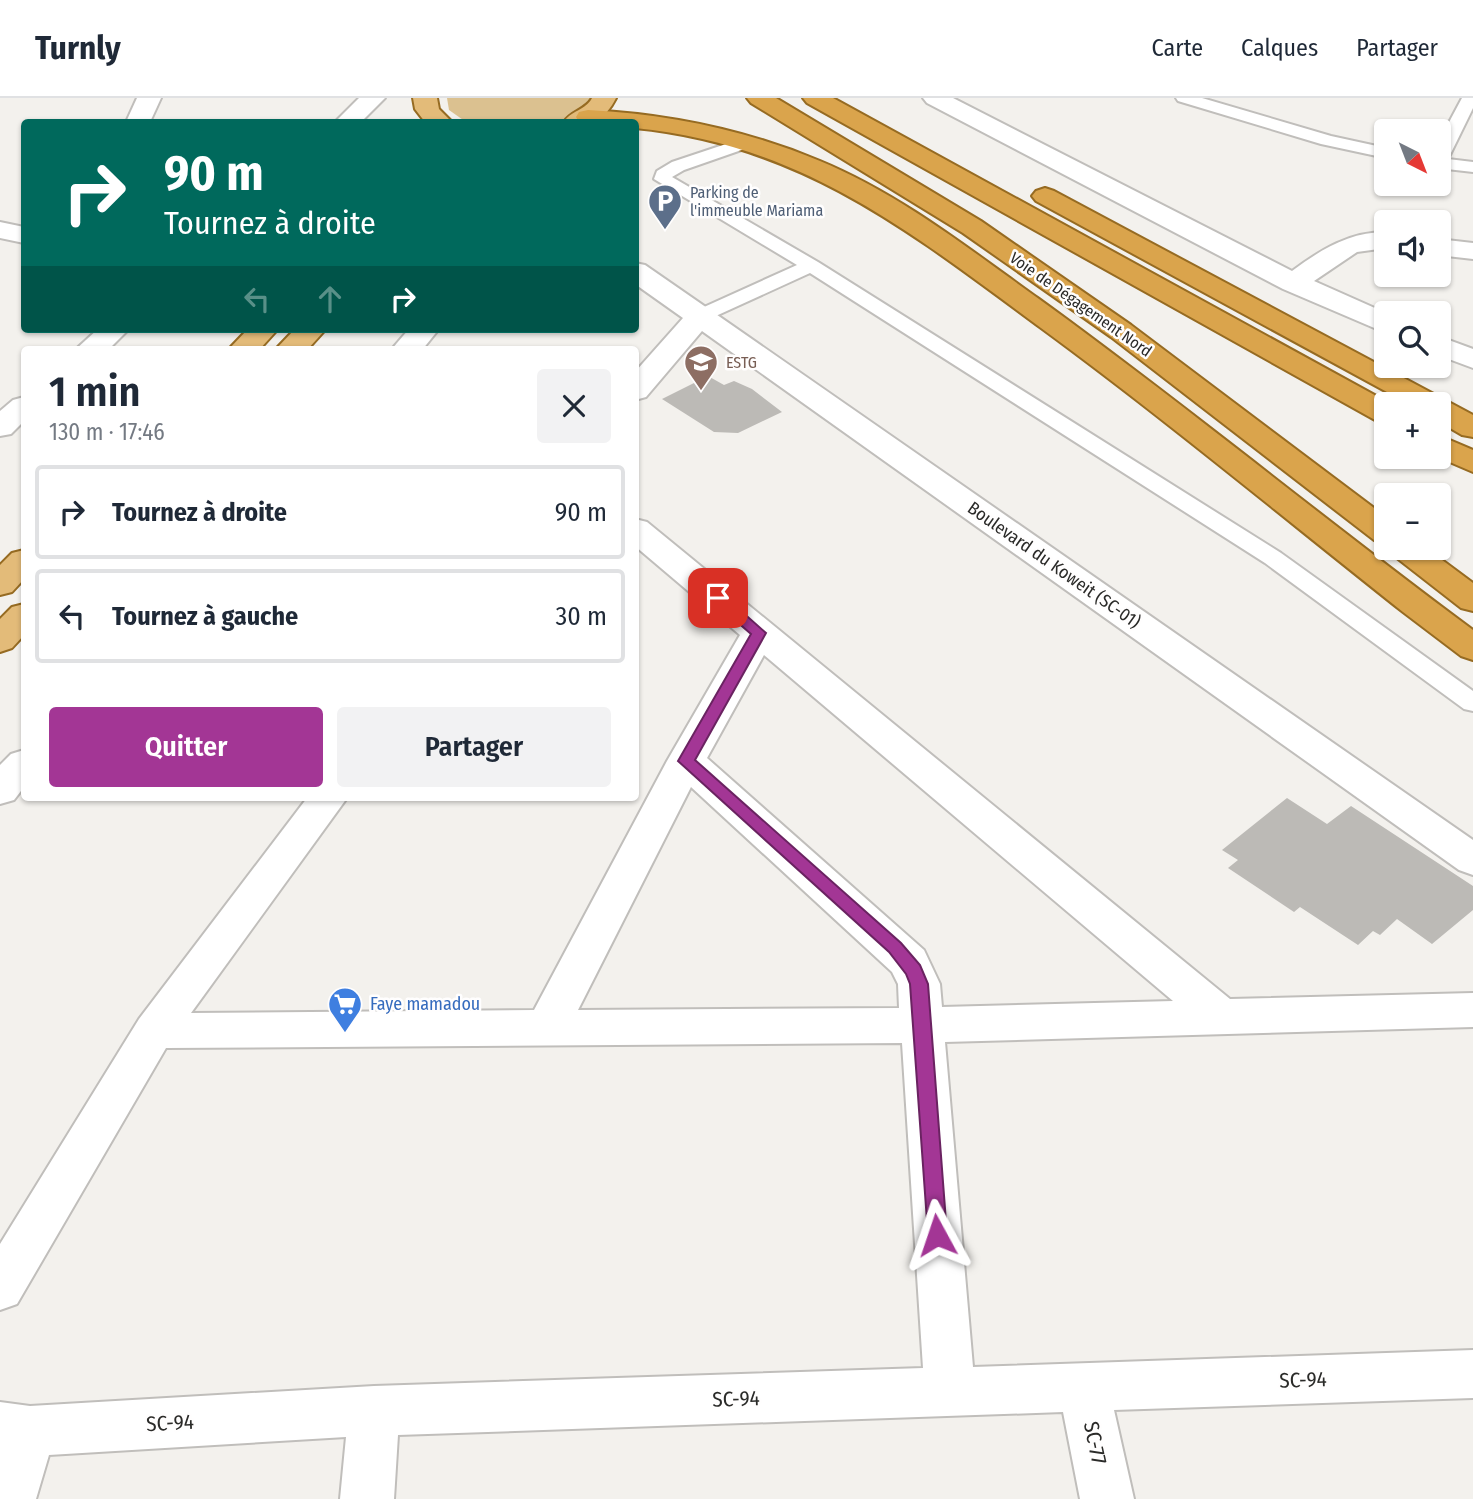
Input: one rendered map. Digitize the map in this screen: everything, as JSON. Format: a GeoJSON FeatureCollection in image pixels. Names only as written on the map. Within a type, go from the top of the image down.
{"type":"FeatureCollection","features":[{"type":"Feature","properties":{"kind":"highway","name":"Voie de Dégagement Nord"},"geometry":{"type":"LineString","coordinates":[[760,98],[982,234],[1121,331],[1374,524]]}},
{"type":"Feature","properties":{"kind":"highway"},"geometry":{"type":"LineString","coordinates":[[815,98],[1374,407]]}},
{"type":"Feature","properties":{"kind":"highway"},"geometry":{"type":"LineString","coordinates":[[867,98],[960,152],[1148,250],[1409,392]]}},
{"type":"Feature","properties":{"kind":"highway"},"geometry":{"type":"LineString","coordinates":[[589,113],[657,121],[744,143],[801,162],[842,181],[943,244],[1150,394],[1394,590],[1473,648]]}},
{"type":"Feature","properties":{"kind":"highway"},"geometry":{"type":"LineString","coordinates":[[1451,415],[1473,428]]}},
{"type":"Feature","properties":{"kind":"highway"},"geometry":{"type":"LineString","coordinates":[[1451,451],[1473,463]]}},
{"type":"Feature","properties":{"kind":"highway"},"geometry":{"type":"LineString","coordinates":[[1421,560],[1473,600]]}},
{"type":"Feature","properties":{"kind":"main road"},"geometry":{"type":"LineString","coordinates":[[425,98],[424,104],[436,119]]}},
{"type":"Feature","properties":{"kind":"main road"},"geometry":{"type":"LineString","coordinates":[[247,346],[260,333]]}},
{"type":"Feature","properties":{"kind":"main road"},"geometry":{"type":"LineString","coordinates":[[294,346],[308,333]]}},
{"type":"Feature","properties":{"kind":"main road"},"geometry":{"type":"LineString","coordinates":[[0,584],[21,563]]}},
{"type":"Feature","properties":{"kind":"main road"},"geometry":{"type":"LineString","coordinates":[[0,640],[21,618]]}},
{"type":"Feature","properties":{"kind":"street"},"geometry":{"type":"LineString","coordinates":[[139,119],[149,98]]}},
{"type":"Feature","properties":{"kind":"street"},"geometry":{"type":"LineString","coordinates":[[350,119],[373,98]]}},
{"type":"Feature","properties":{"kind":"street"},"geometry":{"type":"LineString","coordinates":[[935,98],[1075,173],[1293,283],[1374,319]]}},
{"type":"Feature","properties":{"kind":"street"},"geometry":{"type":"LineString","coordinates":[[1293,283],[1348,244],[1374,240]]}},
{"type":"Feature","properties":{"kind":"street"},"geometry":{"type":"LineString","coordinates":[[1451,248],[1473,251]]}},
{"type":"Feature","properties":{"kind":"street","name":"Boulevard du Koweit (SC-01)"},"geometry":{"type":"LineString","coordinates":[[639,274],[1473,860]]}},
{"type":"Feature","properties":{"kind":"street"},"geometry":{"type":"LineString","coordinates":[[639,386],[701,316]]}},
{"type":"Feature","properties":{"kind":"street"},"geometry":{"type":"LineString","coordinates":[[95,346],[110,333]]}},
{"type":"Feature","properties":{"kind":"street"},"geometry":{"type":"LineString","coordinates":[[410,346],[421,333]]}},
{"type":"Feature","properties":{"kind":"street"},"geometry":{"type":"LineString","coordinates":[[1451,350],[1473,359]]}},
{"type":"Feature","properties":{"kind":"street"},"geometry":{"type":"LineString","coordinates":[[0,427],[21,409]]}},
{"type":"Feature","properties":{"kind":"street"},"geometry":{"type":"LineString","coordinates":[[639,532],[1219,1015]]}},
{"type":"Feature","properties":{"kind":"street"},"geometry":{"type":"LineString","coordinates":[[547,1028],[686,761],[759,633]]}},
{"type":"Feature","properties":{"kind":"street"},"geometry":{"type":"LineString","coordinates":[[686,761],[909,962],[919,984],[950,1392]]}},
{"type":"Feature","properties":{"kind":"street"},"geometry":{"type":"LineString","coordinates":[[0,790],[21,766]]}},
{"type":"Feature","properties":{"kind":"street"},"geometry":{"type":"LineString","coordinates":[[0,1288],[154,1031],[326,801]]}},
{"type":"Feature","properties":{"kind":"street"},"geometry":{"type":"LineString","coordinates":[[154,1031],[921,1025],[1473,1010]]}},
{"type":"Feature","properties":{"kind":"street","name":"SC-94"},"geometry":{"type":"LineString","coordinates":[[15,1429],[374,1412],[1473,1374]]}},
{"type":"Feature","properties":{"kind":"street","name":"SC-77"},"geometry":{"type":"LineString","coordinates":[[1084,1388],[1107,1499]]}},
{"type":"Feature","properties":{"kind":"street"},"geometry":{"type":"LineString","coordinates":[[367,1499],[374,1412]]}},
{"type":"Feature","properties":{"kind":"street"},"geometry":{"type":"LineString","coordinates":[[9,1499],[15,1429]]}},
{"type":"Feature","properties":{"kind":"lane"},"geometry":{"type":"LineString","coordinates":[[1184,98],[1212,101],[1327,140],[1374,150]]}},
{"type":"Feature","properties":{"kind":"lane"},"geometry":{"type":"LineString","coordinates":[[1451,136],[1470,98]]}},
{"type":"Feature","properties":{"kind":"lane"},"geometry":{"type":"LineString","coordinates":[[744,143],[678,166],[663,175],[663,179],[811,266],[1273,558],[1473,703]]}},
{"type":"Feature","properties":{"kind":"lane"},"geometry":{"type":"LineString","coordinates":[[1451,164],[1473,167]]}},
{"type":"Feature","properties":{"kind":"lane"},"geometry":{"type":"LineString","coordinates":[[701,316],[811,266]]}},
{"type":"Feature","properties":{"kind":"shaded area"},"geometry":{"type":"Polygon","coordinates":[[[447,98],[595,98],[580,116],[572,119],[462,119],[449,110],[447,98]]]}},
{"type":"Feature","properties":{"kind":"building"},"geometry":{"type":"Polygon","coordinates":[[[708,376],[724,385],[734,381],[752,389],[782,412],[738,433],[714,432],[662,399],[708,376]]]}},
{"type":"Feature","properties":{"kind":"building"},"geometry":{"type":"Polygon","coordinates":[[[1287,798],[1327,824],[1351,806],[1473,886],[1473,910],[1432,944],[1397,919],[1380,935],[1373,931],[1358,945],[1300,907],[1294,912],[1228,868],[1238,860],[1222,850],[1287,798]]]}},
{"type":"Feature","properties":{"kind":"place","name":"Parking de l'immeuble Mariama"},"geometry":{"type":"Point","coordinates":[665,231]}},
{"type":"Feature","properties":{"kind":"place","name":"ESTG"},"geometry":{"type":"Point","coordinates":[701,392]}},
{"type":"Feature","properties":{"kind":"place","name":"Faye mamadou"},"geometry":{"type":"Point","coordinates":[345,1034]}},
{"type":"Feature","properties":{"kind":"route"},"geometry":{"type":"LineString","coordinates":[[718,598],[759,633],[686,761],[895,948],[914,970],[919,984],[937,1235]]}}]}
